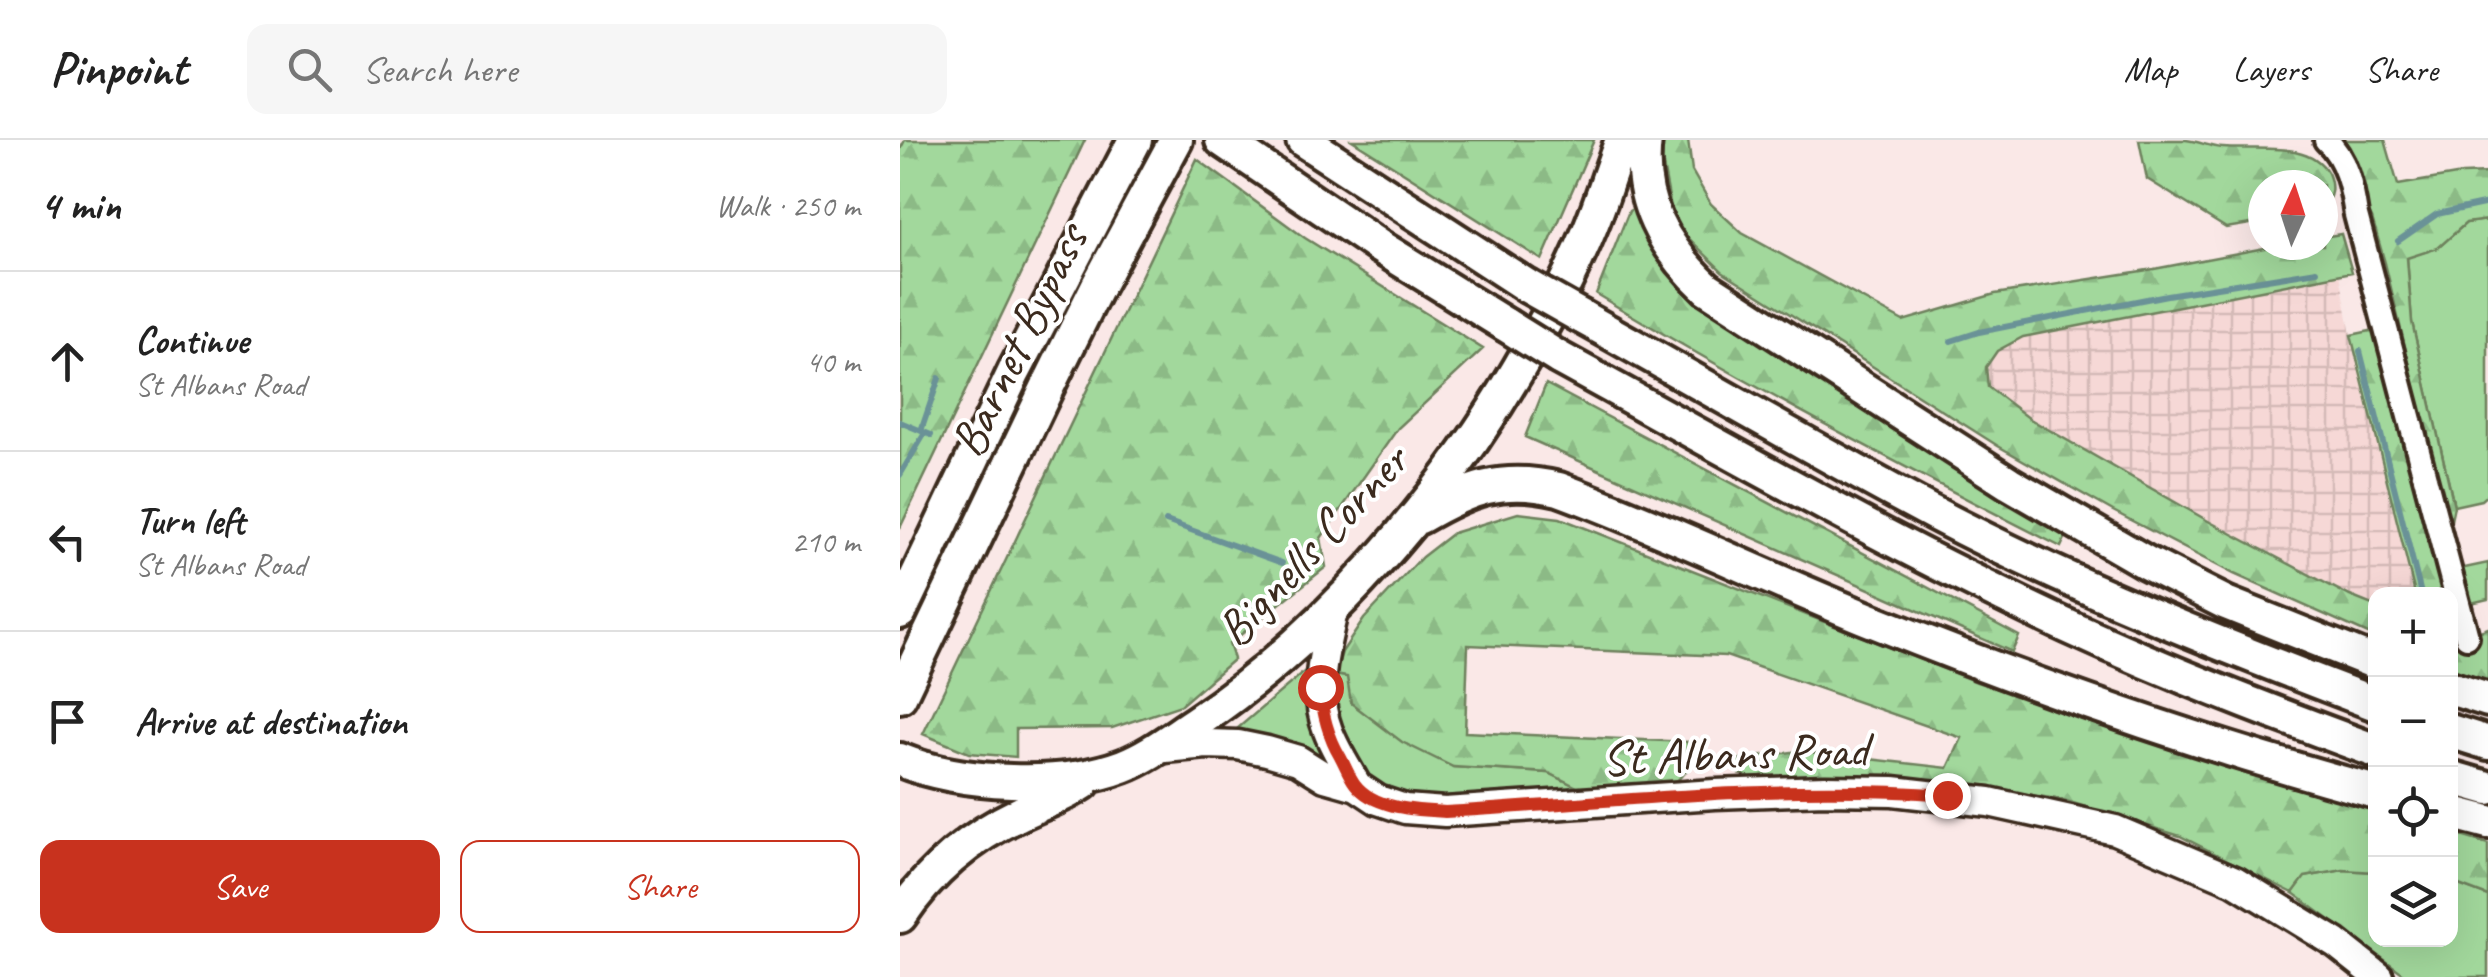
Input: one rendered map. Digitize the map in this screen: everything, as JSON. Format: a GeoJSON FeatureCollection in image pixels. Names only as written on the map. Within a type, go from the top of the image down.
{"type":"FeatureCollection","features":[{"type":"Feature","properties":{"kind":"highway","name":"Barnet Bypass"},"geometry":{"type":"LineString","coordinates":[[900,612],[1014,372],[1135,140]]}},
{"type":"Feature","properties":{"kind":"highway","name":"Barnet Bypass"},"geometry":{"type":"LineString","coordinates":[[900,696],[1097,286],[1176,140]]}},
{"type":"Feature","properties":{"kind":"highway"},"geometry":{"type":"LineString","coordinates":[[1222,140],[1378,245],[1559,358],[1875,532],[2010,599],[2196,682],[2368,748]]}},
{"type":"Feature","properties":{"kind":"highway"},"geometry":{"type":"LineString","coordinates":[[1302,140],[1527,286],[1937,515],[2212,641],[2368,701]]}},
{"type":"Feature","properties":{"kind":"highway","name":"Bignells Corner"},"geometry":{"type":"LineString","coordinates":[[900,760],[946,774],[994,780],[1095,775],[1156,750],[1258,677],[1334,607],[1412,522],[1474,438],[1520,368],[1590,228],[1622,140]]}},
{"type":"Feature","properties":{"kind":"highway"},"geometry":{"type":"LineString","coordinates":[[1645,140],[1645,182],[1659,228],[1685,267],[1707,288],[2008,483],[2147,563],[2226,603],[2368,660]]}},
{"type":"Feature","properties":{"kind":"highway"},"geometry":{"type":"LineString","coordinates":[[1412,522],[1447,501],[1490,484],[1524,482],[1558,489],[2045,688],[2294,770],[2368,790]]}},
{"type":"Feature","properties":{"kind":"highway"},"geometry":{"type":"LineString","coordinates":[[2458,691],[2488,700]]}},
{"type":"Feature","properties":{"kind":"highway"},"geometry":{"type":"LineString","coordinates":[[2458,734],[2488,743]]}},
{"type":"Feature","properties":{"kind":"highway"},"geometry":{"type":"LineString","coordinates":[[900,916],[914,895],[961,848],[996,825],[1064,796],[1095,775]]}},
{"type":"Feature","properties":{"kind":"highway"},"geometry":{"type":"LineString","coordinates":[[2458,779],[2488,788]]}},
{"type":"Feature","properties":{"kind":"highway"},"geometry":{"type":"LineString","coordinates":[[2458,814],[2488,822]]}},
{"type":"Feature","properties":{"kind":"main road"},"geometry":{"type":"LineString","coordinates":[[1334,607],[1321,668],[1321,708],[1327,729],[1357,786]]}},
{"type":"Feature","properties":{"kind":"main road","name":"St Albans Road"},"geometry":{"type":"LineString","coordinates":[[1156,750],[1206,744],[1253,748],[1298,760],[1325,776],[1357,786],[1378,800],[1405,808],[1445,812],[1825,790],[1893,791],[1989,802],[2115,830],[2235,882],[2336,943],[2379,977]]}},
{"type":"Feature","properties":{"kind":"street"},"geometry":{"type":"LineString","coordinates":[[2306,140],[2331,145],[2352,188],[2467,637]]}},
{"type":"Feature","properties":{"kind":"shaded area"},"geometry":{"type":"Polygon","coordinates":[[[2340,274],[2351,335],[2413,587],[2368,587],[2368,603],[2350,596],[2210,522],[2030,419],[1988,387],[1986,367],[1996,351],[2023,337],[2340,274]]]}},
{"type":"Feature","properties":{"kind":"green space"},"geometry":{"type":"Polygon","coordinates":[[[905,140],[1085,140],[900,528],[900,150],[905,140]]]}},
{"type":"Feature","properties":{"kind":"green space"},"geometry":{"type":"Polygon","coordinates":[[[1352,140],[1594,140],[1542,260],[1352,140]]]}},
{"type":"Feature","properties":{"kind":"green space"},"geometry":{"type":"Polygon","coordinates":[[[1663,140],[1688,140],[1692,171],[1711,204],[1742,233],[1903,321],[1995,294],[2248,251],[2248,260],[2338,260],[2341,234],[2352,272],[2023,337],[1997,351],[1986,367],[1988,387],[2030,419],[2210,522],[2368,603],[2368,634],[2234,574],[2113,511],[1998,446],[1722,271],[1674,224],[1662,160],[1663,140]]]}},
{"type":"Feature","properties":{"kind":"green space"},"geometry":{"type":"Polygon","coordinates":[[[2139,140],[2186,140],[2223,148],[2296,151],[2326,170],[2248,170],[2248,224],[2226,228],[2147,179],[2139,140]]]}},
{"type":"Feature","properties":{"kind":"green space"},"geometry":{"type":"Polygon","coordinates":[[[2346,140],[2385,140],[2398,185],[2488,173],[2488,220],[2466,223],[2438,248],[2407,258],[2412,322],[2454,506],[2449,530],[2385,263],[2346,140]]]}},
{"type":"Feature","properties":{"kind":"green space"},"geometry":{"type":"Polygon","coordinates":[[[1197,159],[1305,238],[1483,349],[1398,428],[1321,538],[1326,567],[1229,644],[1234,659],[1181,705],[1112,728],[1016,729],[1016,757],[969,753],[923,734],[1197,159]]]}},
{"type":"Feature","properties":{"kind":"green space"},"geometry":{"type":"Polygon","coordinates":[[[1637,207],[1657,250],[2068,532],[2061,547],[1826,425],[1596,294],[1629,211],[1637,207]]]}},
{"type":"Feature","properties":{"kind":"green space"},"geometry":{"type":"Polygon","coordinates":[[[2488,220],[2488,494],[2481,500],[2454,506],[2412,322],[2407,257],[2438,248],[2466,223],[2488,220]]]}},
{"type":"Feature","properties":{"kind":"green space"},"geometry":{"type":"Polygon","coordinates":[[[2375,330],[2444,587],[2413,587],[2351,335],[2375,330]]]}},
{"type":"Feature","properties":{"kind":"green space"},"geometry":{"type":"Polygon","coordinates":[[[1546,384],[2019,636],[2012,652],[1525,437],[1546,384]]]}},
{"type":"Feature","properties":{"kind":"green space"},"geometry":{"type":"Polygon","coordinates":[[[1518,513],[1560,518],[1977,682],[2224,765],[2368,808],[2368,872],[2343,870],[2305,877],[2293,893],[2180,836],[2063,800],[1938,780],[1759,780],[1738,773],[1728,761],[1799,751],[1948,768],[1962,738],[1726,656],[1468,645],[1465,732],[1688,742],[1687,770],[1672,786],[1583,790],[1549,773],[1453,767],[1402,742],[1351,703],[1347,677],[1335,675],[1342,652],[1364,619],[1422,557],[1453,533],[1518,513]]]}},
{"type":"Feature","properties":{"kind":"green space"},"geometry":{"type":"Polygon","coordinates":[[[2488,563],[2488,599],[2467,604],[2460,569],[2488,563]]]}},
{"type":"Feature","properties":{"kind":"green space"},"geometry":{"type":"Polygon","coordinates":[[[2488,628],[2488,683],[2458,671],[2458,636],[2459,639],[2488,628]]]}},
{"type":"Feature","properties":{"kind":"green space"},"geometry":{"type":"Polygon","coordinates":[[[1309,671],[1312,718],[1330,761],[1327,764],[1281,742],[1231,734],[1309,671]]]}},
{"type":"Feature","properties":{"kind":"green space"},"geometry":{"type":"Polygon","coordinates":[[[1328,674],[1347,677],[1453,767],[1549,773],[1583,790],[1440,801],[1395,792],[1373,780],[1345,750],[1328,674]]]}},
{"type":"Feature","properties":{"kind":"green space"},"geometry":{"type":"Polygon","coordinates":[[[2458,835],[2488,844],[2488,896],[2458,885],[2458,835]]]}},
{"type":"Feature","properties":{"kind":"green space"},"geometry":{"type":"Polygon","coordinates":[[[2343,870],[2368,872],[2368,947],[2458,947],[2458,885],[2488,896],[2488,977],[2408,977],[2293,893],[2304,877],[2343,870]]]}},
{"type":"Feature","properties":{"kind":"waterway"},"geometry":{"type":"LineString","coordinates":[[2398,241],[2437,214],[2488,203]]}},
{"type":"Feature","properties":{"kind":"waterway"},"geometry":{"type":"LineString","coordinates":[[1951,341],[2167,295],[2317,271]]}},
{"type":"Feature","properties":{"kind":"waterway"},"geometry":{"type":"LineString","coordinates":[[2360,351],[2419,587]]}},
{"type":"Feature","properties":{"kind":"waterway"},"geometry":{"type":"LineString","coordinates":[[921,431],[939,378]]}},
{"type":"Feature","properties":{"kind":"waterway"},"geometry":{"type":"LineString","coordinates":[[900,422],[931,435]]}},
{"type":"Feature","properties":{"kind":"waterway"},"geometry":{"type":"LineString","coordinates":[[900,475],[925,433]]}},
{"type":"Feature","properties":{"kind":"waterway"},"geometry":{"type":"LineString","coordinates":[[1166,521],[1282,563]]}},
{"type":"Feature","properties":{"kind":"route"},"geometry":{"type":"LineString","coordinates":[[1320,687],[1327,729],[1357,786],[1378,800],[1405,808],[1445,812],[1825,790],[1947,795]]}}]}
